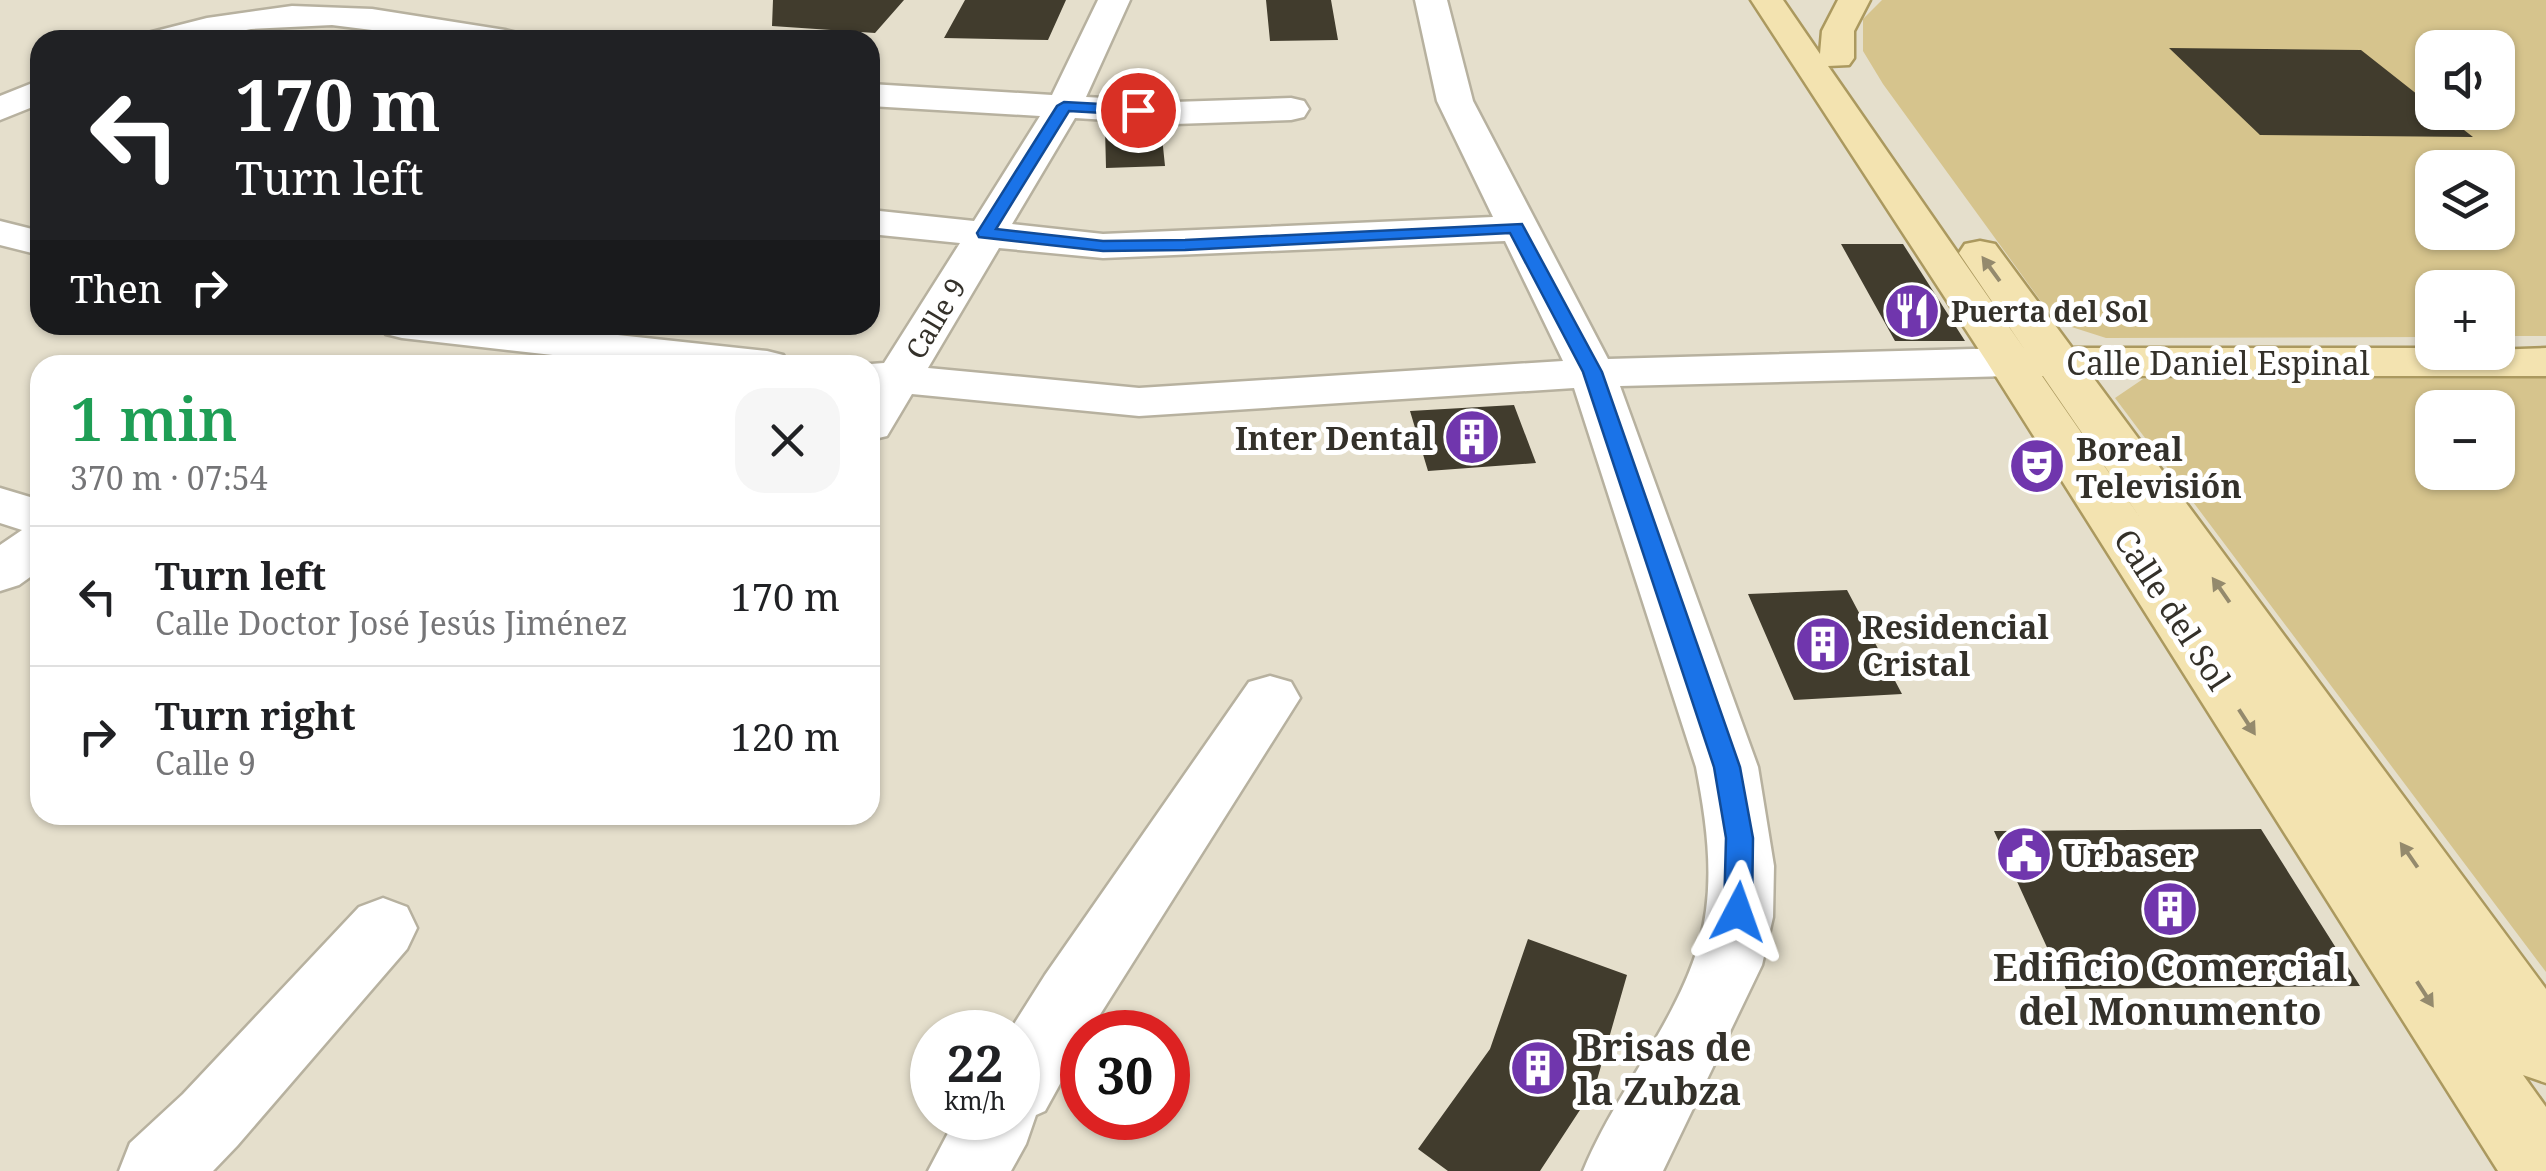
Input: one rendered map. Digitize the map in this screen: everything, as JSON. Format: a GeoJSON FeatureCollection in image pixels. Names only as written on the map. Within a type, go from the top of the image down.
{"type":"FeatureCollection","features":[{"type":"Feature","properties":{"kind":"main road","name":"Calle del Sol"},"geometry":{"type":"LineString","coordinates":[[1767,0],[2546,1049]]}},
{"type":"Feature","properties":{"kind":"main road","name":"Calle del Sol"},"geometry":{"type":"LineString","coordinates":[[1796,0],[2522,1108],[2542,1171]]}},
{"type":"Feature","properties":{"kind":"main road"},"geometry":{"type":"LineString","coordinates":[[1837,58],[1838,30],[1854,0]]}},
{"type":"Feature","properties":{"kind":"main road","name":"Calle Daniel Espinal"},"geometry":{"type":"LineString","coordinates":[[2035,362],[2546,362]]}},
{"type":"Feature","properties":{"kind":"street"},"geometry":{"type":"LineString","coordinates":[[354,11],[400,0]]}},
{"type":"Feature","properties":{"kind":"street","name":"Calle 9"},"geometry":{"type":"LineString","coordinates":[[884,377],[985,233],[1064,106],[1114,0]]}},
{"type":"Feature","properties":{"kind":"street"},"geometry":{"type":"LineString","coordinates":[[1432,0],[1454,100],[1592,372],[1727,767],[1737,813],[1741,862],[1738,912],[1728,963],[1622,1171]]}},
{"type":"Feature","properties":{"kind":"street"},"geometry":{"type":"LineString","coordinates":[[192,30],[246,13],[299,7],[354,11],[453,30]]}},
{"type":"Feature","properties":{"kind":"street"},"geometry":{"type":"LineString","coordinates":[[0,109],[30,96]]}},
{"type":"Feature","properties":{"kind":"street"},"geometry":{"type":"LineString","coordinates":[[880,96],[1174,112],[1291,109]]}},
{"type":"Feature","properties":{"kind":"street"},"geometry":{"type":"LineString","coordinates":[[880,223],[1103,246],[1516,228]]}},
{"type":"Feature","properties":{"kind":"street"},"geometry":{"type":"LineString","coordinates":[[0,233],[30,240]]}},
{"type":"Feature","properties":{"kind":"street"},"geometry":{"type":"LineString","coordinates":[[404,355],[443,335]]}},
{"type":"Feature","properties":{"kind":"street"},"geometry":{"type":"LineString","coordinates":[[478,335],[671,355]]}},
{"type":"Feature","properties":{"kind":"street"},"geometry":{"type":"LineString","coordinates":[[884,377],[1139,402],[1592,372],[2035,362]]}},
{"type":"Feature","properties":{"kind":"street"},"geometry":{"type":"LineString","coordinates":[[0,505],[30,515]]}},
{"type":"Feature","properties":{"kind":"street"},"geometry":{"type":"LineString","coordinates":[[0,572],[30,550]]}},
{"type":"Feature","properties":{"kind":"street"},"geometry":{"type":"LineString","coordinates":[[1040,1049],[1270,698]]}},
{"type":"Feature","properties":{"kind":"street"},"geometry":{"type":"LineString","coordinates":[[158,1171],[210,1120],[383,928]]}},
{"type":"Feature","properties":{"kind":"street"},"geometry":{"type":"LineString","coordinates":[[967,1171],[986,1140]]}},
{"type":"Feature","properties":{"kind":"shaded area"},"geometry":{"type":"Polygon","coordinates":[[[1882,0],[2546,0],[2546,336],[2515,336],[2515,270],[2415,270],[2415,337],[2106,338],[2056,322],[1863,51],[1863,19],[1882,0]]]}},
{"type":"Feature","properties":{"kind":"shaded area"},"geometry":{"type":"Polygon","coordinates":[[[2546,378],[2546,972],[2115,398],[2143,379],[2546,378]]]}},
{"type":"Feature","properties":{"kind":"building"},"geometry":{"type":"Polygon","coordinates":[[[773,0],[904,0],[878,30],[772,26],[773,0]]]}},
{"type":"Feature","properties":{"kind":"building"},"geometry":{"type":"Polygon","coordinates":[[[965,0],[1066,0],[1048,40],[944,38],[965,0]]]}},
{"type":"Feature","properties":{"kind":"building"},"geometry":{"type":"Polygon","coordinates":[[[1266,0],[1331,0],[1338,40],[1270,41],[1266,0]]]}},
{"type":"Feature","properties":{"kind":"building"},"geometry":{"type":"Polygon","coordinates":[[[2169,48],[2361,50],[2415,93],[2415,130],[2464,130],[2473,137],[2260,135],[2169,48]]]}},
{"type":"Feature","properties":{"kind":"building"},"geometry":{"type":"Polygon","coordinates":[[[1105,127],[1161,127],[1165,166],[1106,168],[1105,127]]]}},
{"type":"Feature","properties":{"kind":"building","name":"Puerta del Sol"},"geometry":{"type":"Polygon","coordinates":[[[1841,244],[1903,244],[1965,341],[1895,341],[1841,244]]]}},
{"type":"Feature","properties":{"kind":"building","name":"Inter Dental"},"geometry":{"type":"Polygon","coordinates":[[[1514,405],[1536,463],[1428,471],[1410,411],[1514,405]]]}},
{"type":"Feature","properties":{"kind":"building","name":"Residencial Cristal"},"geometry":{"type":"Polygon","coordinates":[[[1847,590],[1902,694],[1794,700],[1748,594],[1847,590]]]}},
{"type":"Feature","properties":{"kind":"building","name":"Edificio Comercial del Monumento"},"geometry":{"type":"Polygon","coordinates":[[[2261,829],[2360,986],[2066,989],[1994,831],[2261,829]]]}},
{"type":"Feature","properties":{"kind":"building","name":"Brisas de la Zubza"},"geometry":{"type":"Polygon","coordinates":[[[1528,939],[1627,975],[1595,1087],[1540,1171],[1448,1171],[1418,1149],[1490,1049],[1528,939]]]}},
{"type":"Feature","properties":{"kind":"place","name":"Puerta del Sol"},"geometry":{"type":"Point","coordinates":[1912,311]}},
{"type":"Feature","properties":{"kind":"place","name":"Inter Dental"},"geometry":{"type":"Point","coordinates":[1472,437]}},
{"type":"Feature","properties":{"kind":"place","name":"Boreal Televisión"},"geometry":{"type":"Point","coordinates":[2037,466]}},
{"type":"Feature","properties":{"kind":"place","name":"Residencial Cristal"},"geometry":{"type":"Point","coordinates":[1823,644]}},
{"type":"Feature","properties":{"kind":"place","name":"Urbaser"},"geometry":{"type":"Point","coordinates":[2024,854]}},
{"type":"Feature","properties":{"kind":"place","name":"Edificio Comercial del Monumento"},"geometry":{"type":"Point","coordinates":[2170,909]}},
{"type":"Feature","properties":{"kind":"place","name":"Brisas de la Zubza"},"geometry":{"type":"Point","coordinates":[1538,1068]}},
{"type":"Feature","properties":{"kind":"route"},"geometry":{"type":"LineString","coordinates":[[1138,110],[1064,106],[985,233],[1103,246],[1516,228],[1592,372],[1727,767],[1737,813],[1741,862],[1738,912]]}}]}
